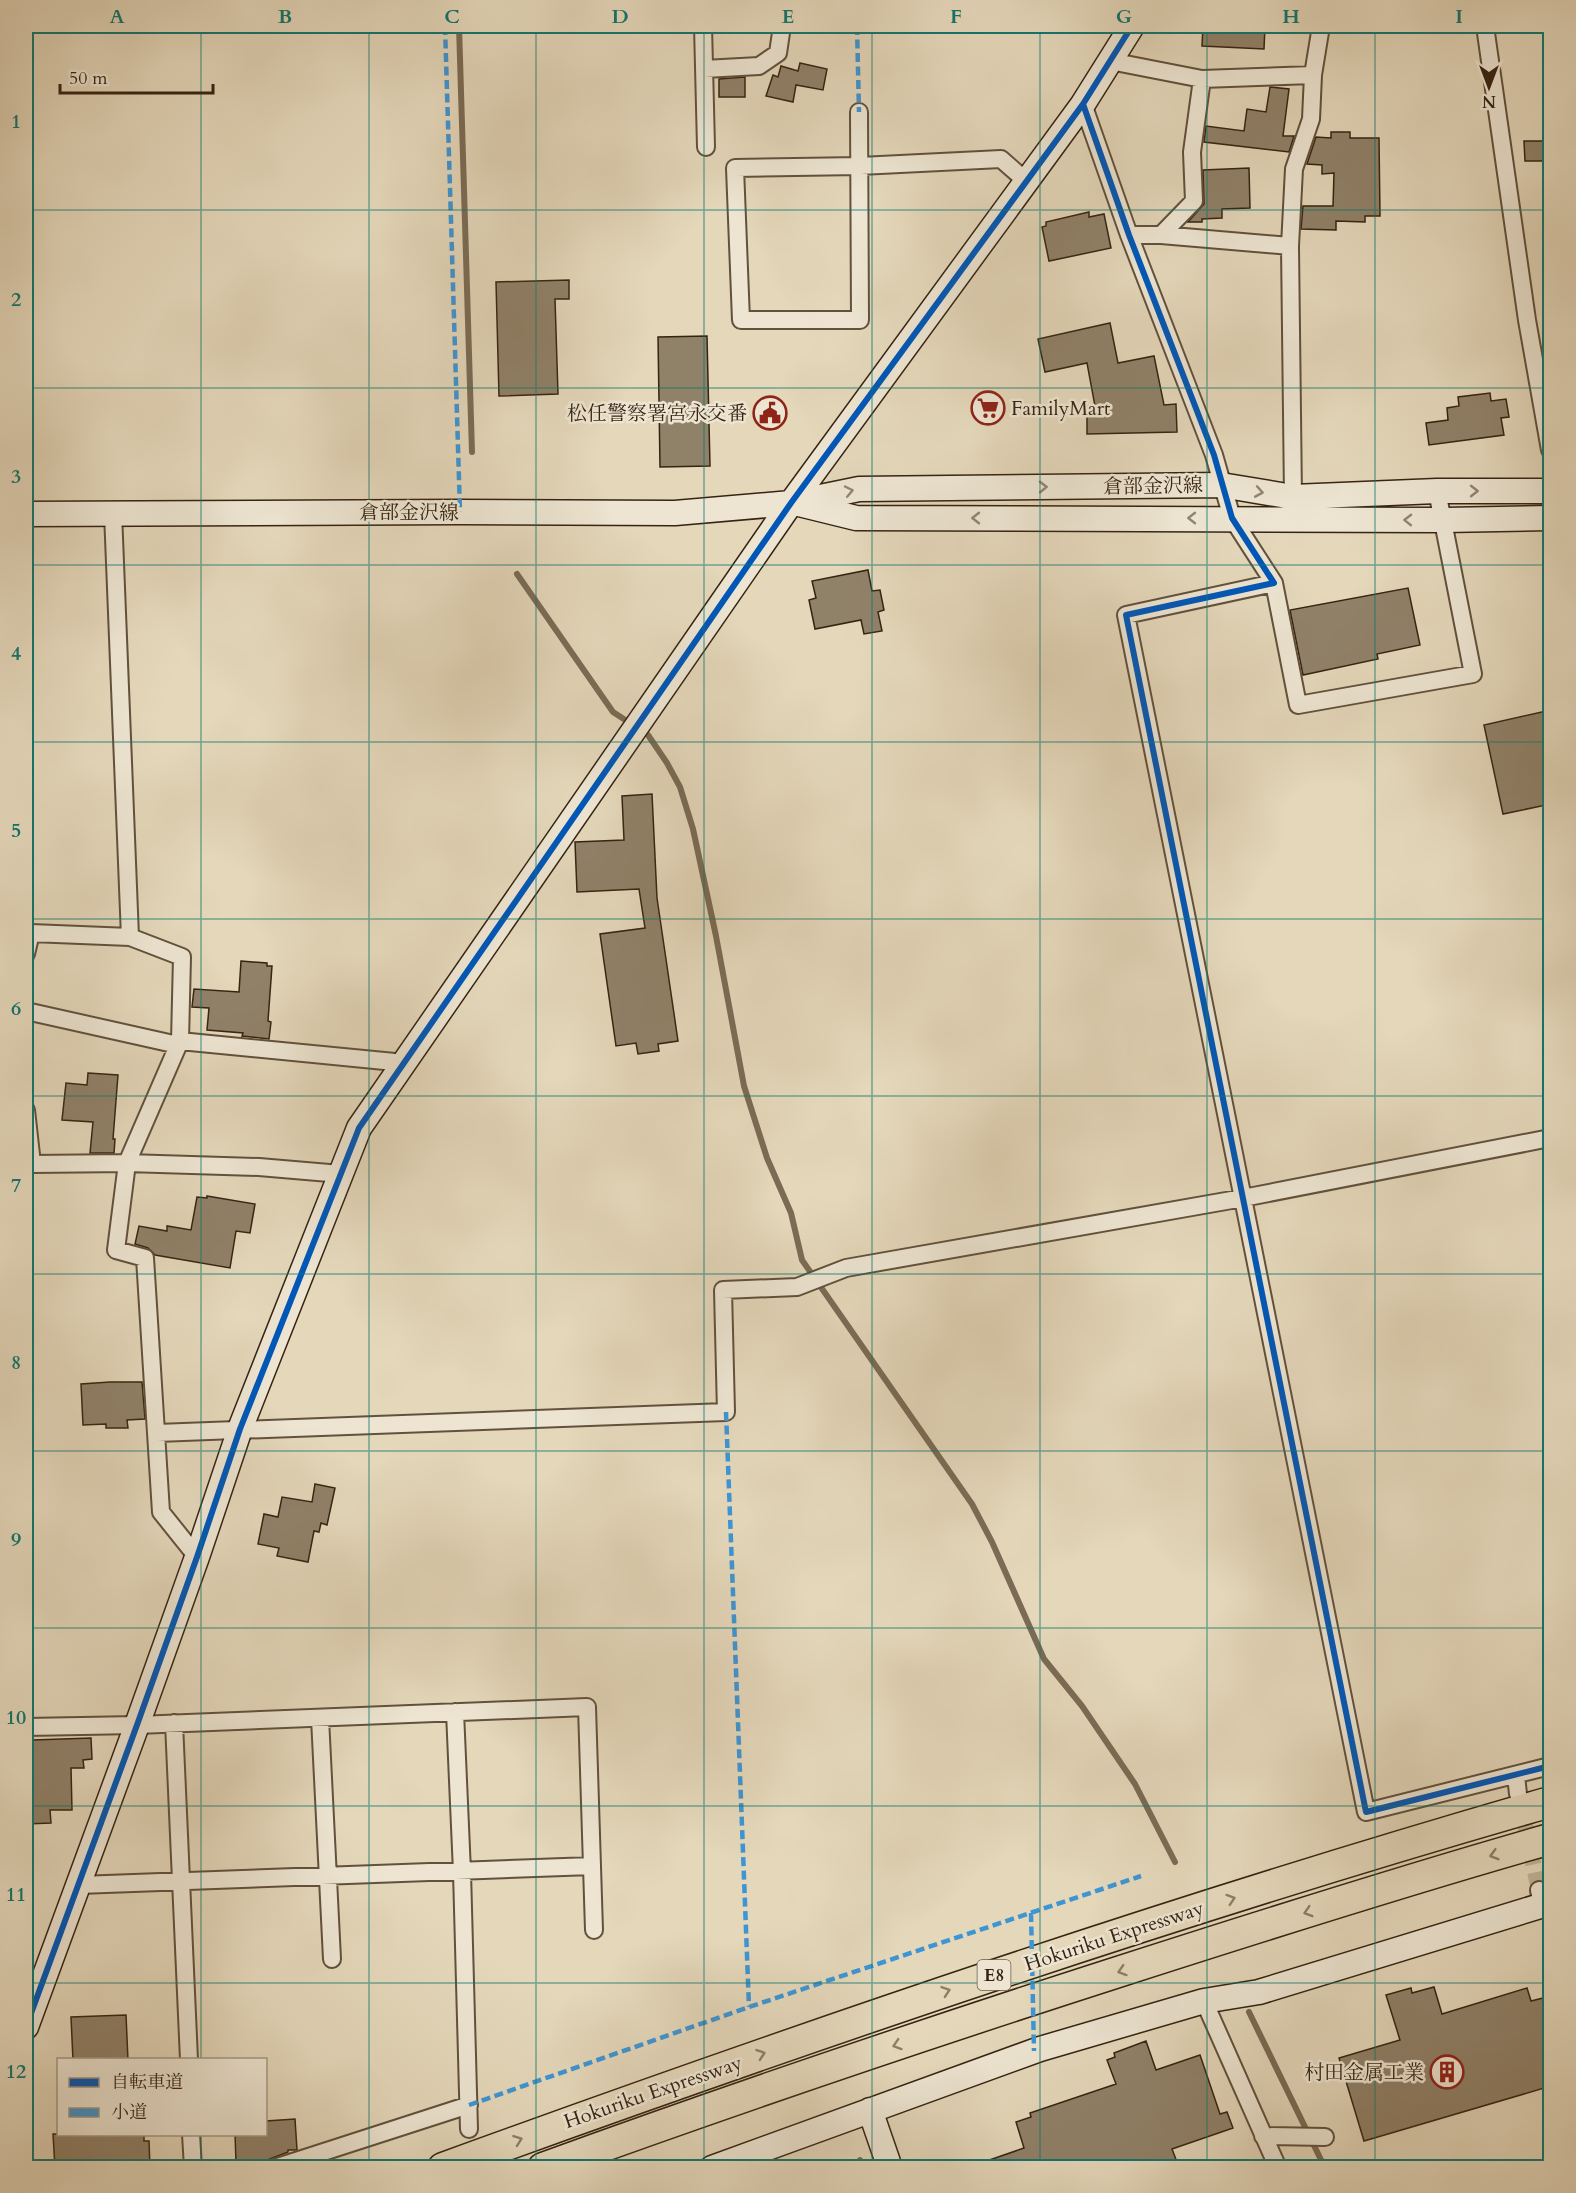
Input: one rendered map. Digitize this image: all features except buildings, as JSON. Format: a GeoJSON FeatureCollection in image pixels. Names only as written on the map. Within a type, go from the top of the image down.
{"type":"FeatureCollection","features":[{"type":"Feature","properties":{"kind":"highway","name":"Hokuriku Expressway"},"geometry":{"type":"LineString","coordinates":[[443,2168],[679,2083],[1042,1959],[1256,1891],[1551,1802]]}},
{"type":"Feature","properties":{"kind":"highway","name":"Hokuriku Expressway"},"geometry":{"type":"LineString","coordinates":[[543,2168],[840,2064],[1053,1993],[1281,1920],[1551,1839]]}},
{"type":"Feature","properties":{"kind":"street"},"geometry":{"type":"LineString","coordinates":[[703,26],[706,147]]}},
{"type":"Feature","properties":{"kind":"street"},"geometry":{"type":"LineString","coordinates":[[704,69],[759,66],[778,53],[782,26]]}},
{"type":"Feature","properties":{"kind":"street"},"geometry":{"type":"LineString","coordinates":[[26,2028],[137,1725],[240,1430],[359,1128],[791,502],[1083,104],[1132,26]]}},
{"type":"Feature","properties":{"kind":"street"},"geometry":{"type":"LineString","coordinates":[[1293,497],[1290,246],[1294,169],[1311,119],[1313,75],[1321,26]]}},
{"type":"Feature","properties":{"kind":"street"},"geometry":{"type":"LineString","coordinates":[[1485,26],[1527,320],[1551,450]]}},
{"type":"Feature","properties":{"kind":"street"},"geometry":{"type":"LineString","coordinates":[[1110,61],[1202,79],[1313,75]]}},
{"type":"Feature","properties":{"kind":"street"},"geometry":{"type":"LineString","coordinates":[[1161,235],[1194,201],[1192,152],[1202,79]]}},
{"type":"Feature","properties":{"kind":"street"},"geometry":{"type":"LineString","coordinates":[[1083,104],[1129,235],[1214,455],[1221,485],[1233,518],[1274,583],[1298,705],[1473,674],[1437,491]]}},
{"type":"Feature","properties":{"kind":"street"},"geometry":{"type":"LineString","coordinates":[[859,112],[860,166],[860,320],[741,320],[735,168],[860,166],[1001,159],[1026,181]]}},
{"type":"Feature","properties":{"kind":"street"},"geometry":{"type":"LineString","coordinates":[[1129,235],[1161,235],[1290,246]]}},
{"type":"Feature","properties":{"kind":"street","name":"倉部金沢線"},"geometry":{"type":"LineString","coordinates":[[26,514],[675,513],[791,502],[859,489],[1221,485],[1293,497],[1437,491],[1551,491]]}},
{"type":"Feature","properties":{"kind":"street","name":"倉部金沢線"},"geometry":{"type":"LineString","coordinates":[[791,502],[856,518],[1443,520],[1551,518]]}},
{"type":"Feature","properties":{"kind":"street"},"geometry":{"type":"LineString","coordinates":[[113,513],[130,937]]}},
{"type":"Feature","properties":{"kind":"street"},"geometry":{"type":"LineString","coordinates":[[1274,583],[1126,615],[1366,1812],[1551,1766]]}},
{"type":"Feature","properties":{"kind":"street"},"geometry":{"type":"LineString","coordinates":[[26,954],[31,933],[130,937],[182,957],[179,1043],[127,1163],[116,1250],[145,1257],[161,1512],[197,1557]]}},
{"type":"Feature","properties":{"kind":"street"},"geometry":{"type":"LineString","coordinates":[[26,1011],[179,1043],[405,1063]]}},
{"type":"Feature","properties":{"kind":"street"},"geometry":{"type":"LineString","coordinates":[[26,1110],[32,1164],[127,1163],[259,1167],[341,1174]]}},
{"type":"Feature","properties":{"kind":"street"},"geometry":{"type":"LineString","coordinates":[[156,1432],[726,1412],[723,1290],[797,1287],[846,1268],[1243,1198],[1551,1138]]}},
{"type":"Feature","properties":{"kind":"street"},"geometry":{"type":"LineString","coordinates":[[26,1727],[137,1725],[587,1707],[594,1930]]}},
{"type":"Feature","properties":{"kind":"street"},"geometry":{"type":"LineString","coordinates":[[455,1712],[469,2129]]}},
{"type":"Feature","properties":{"kind":"street"},"geometry":{"type":"LineString","coordinates":[[320,1718],[332,1959]]}},
{"type":"Feature","properties":{"kind":"street"},"geometry":{"type":"LineString","coordinates":[[174,1723],[189,2058]]}},
{"type":"Feature","properties":{"kind":"street"},"geometry":{"type":"LineString","coordinates":[[1516,1775],[1518,1794]]}},
{"type":"Feature","properties":{"kind":"street"},"geometry":{"type":"LineString","coordinates":[[79,1886],[592,1866]]}},
{"type":"Feature","properties":{"kind":"street"},"geometry":{"type":"LineString","coordinates":[[712,2168],[1040,2049],[1204,2001],[1259,1992],[1544,1899]]}},
{"type":"Feature","properties":{"kind":"street"},"geometry":{"type":"LineString","coordinates":[[1204,2001],[1278,2168]]}},
{"type":"Feature","properties":{"kind":"street"},"geometry":{"type":"LineString","coordinates":[[274,2168],[469,2105]]}},
{"type":"Feature","properties":{"kind":"street"},"geometry":{"type":"LineString","coordinates":[[870,2110],[890,2168]]}},
{"type":"Feature","properties":{"kind":"street"},"geometry":{"type":"LineString","coordinates":[[191,2136],[193,2168]]}},
{"type":"Feature","properties":{"kind":"street"},"geometry":{"type":"LineString","coordinates":[[1263,2136],[1325,2137]]}},
{"type":"Feature","properties":{"kind":"waterway"},"geometry":{"type":"LineString","coordinates":[[459,26],[472,452]]}},
{"type":"Feature","properties":{"kind":"waterway"},"geometry":{"type":"LineString","coordinates":[[517,574],[613,712],[633,725]]}},
{"type":"Feature","properties":{"kind":"waterway"},"geometry":{"type":"LineString","coordinates":[[642,731],[648,735],[680,787],[693,829],[744,1086],[767,1158],[791,1213],[802,1260],[972,1504],[992,1542],[1044,1659],[1082,1706],[1135,1784],[1175,1862]]}},
{"type":"Feature","properties":{"kind":"waterway"},"geometry":{"type":"LineString","coordinates":[[1249,2012],[1325,2168]]}},
{"type":"Feature","properties":{"kind":"waterway"},"geometry":{"type":"LineString","coordinates":[[860,2160],[863,2168]]}},
{"type":"Feature","properties":{"kind":"tunnel"},"geometry":{"type":"LineString","coordinates":[[1520,1802],[1539,1890]]}},
{"type":"Feature","properties":{"kind":"marked path"},"geometry":{"type":"LineString","coordinates":[[445,26],[460,512]]}},
{"type":"Feature","properties":{"kind":"marked path"},"geometry":{"type":"LineString","coordinates":[[857,26],[859,112]]}},
{"type":"Feature","properties":{"kind":"marked path"},"geometry":{"type":"LineString","coordinates":[[726,1412],[749,2007]]}},
{"type":"Feature","properties":{"kind":"marked path"},"geometry":{"type":"LineString","coordinates":[[469,2105],[749,2007],[1141,1876]]}},
{"type":"Feature","properties":{"kind":"marked path"},"geometry":{"type":"LineString","coordinates":[[1031,1913],[1034,2051]]}},
{"type":"Feature","properties":{"kind":"cycle path"},"geometry":{"type":"LineString","coordinates":[[26,2027],[137,1725],[240,1429],[359,1128],[791,503],[1083,104],[1132,26]]}},
{"type":"Feature","properties":{"kind":"cycle path"},"geometry":{"type":"LineString","coordinates":[[1083,104],[1129,235],[1214,455],[1232,518],[1274,583],[1126,615],[1366,1812],[1550,1766]]}},
{"type":"Feature","properties":{"kind":"place","name":"FamilyMart"},"geometry":{"type":"Point","coordinates":[988,408]}},
{"type":"Feature","properties":{"kind":"place","name":"松任警察署宮永交番"},"geometry":{"type":"Point","coordinates":[770,413]}},
{"type":"Feature","properties":{"kind":"place","name":"村田金属工業"},"geometry":{"type":"Point","coordinates":[1447,2072]}}]}
